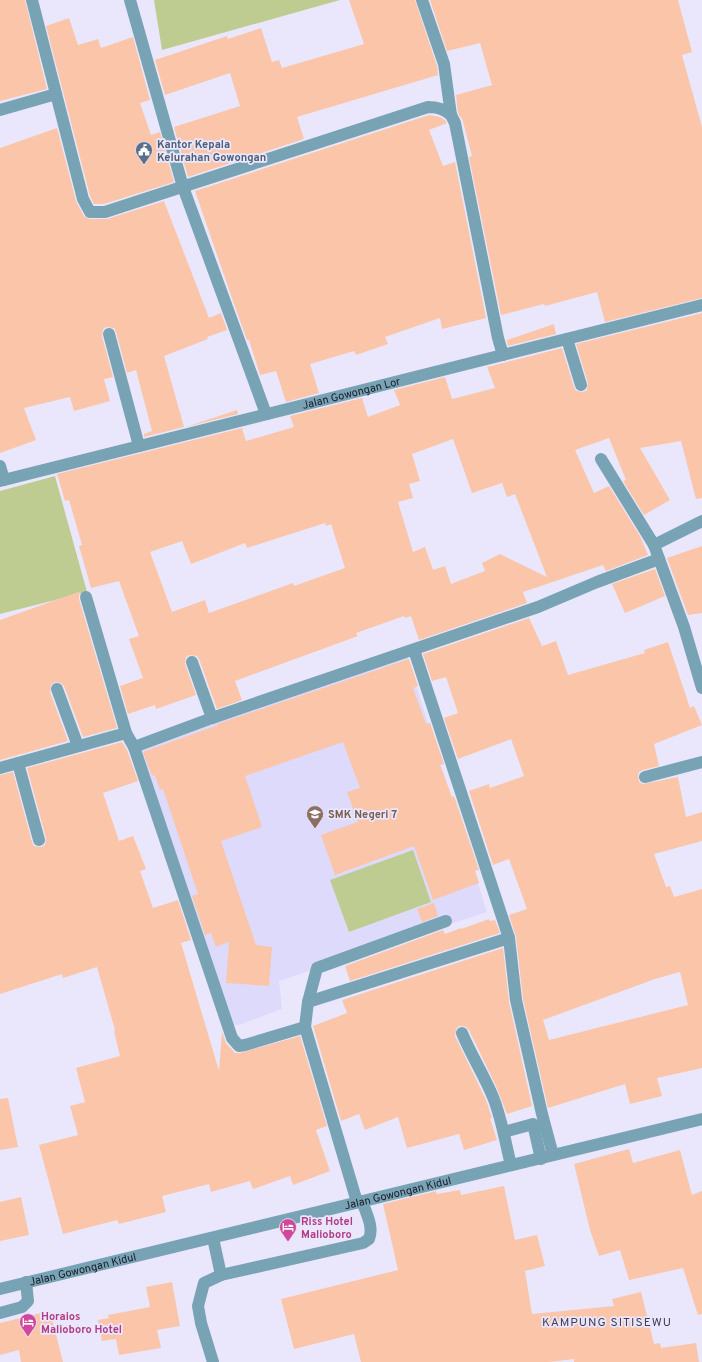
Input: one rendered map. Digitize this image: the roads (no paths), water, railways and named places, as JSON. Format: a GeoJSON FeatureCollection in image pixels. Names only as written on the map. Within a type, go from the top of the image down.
{"type":"FeatureCollection","features":[{"type":"Feature","properties":{"kind":"street"},"geometry":{"type":"LineString","coordinates":[[32,0],[83,199],[90,212],[105,212],[428,107],[437,107],[445,110],[451,115]]}},
{"type":"Feature","properties":{"kind":"street"},"geometry":{"type":"LineString","coordinates":[[130,0],[184,187],[266,414]]}},
{"type":"Feature","properties":{"kind":"street"},"geometry":{"type":"LineString","coordinates":[[422,0],[444,64],[451,115],[455,123],[496,330],[503,355]]}},
{"type":"Feature","properties":{"kind":"street"},"geometry":{"type":"LineString","coordinates":[[0,110],[56,94]]}},
{"type":"Feature","properties":{"kind":"street","name":"Jalan Gowongan Lor"},"geometry":{"type":"LineString","coordinates":[[2,480],[702,305]]}},
{"type":"Feature","properties":{"kind":"street"},"geometry":{"type":"LineString","coordinates":[[109,334],[139,446]]}},
{"type":"Feature","properties":{"kind":"street"},"geometry":{"type":"LineString","coordinates":[[567,339],[581,386]]}},
{"type":"Feature","properties":{"kind":"street"},"geometry":{"type":"LineString","coordinates":[[601,459],[654,545],[684,627],[702,688]]}},
{"type":"Feature","properties":{"kind":"street"},"geometry":{"type":"LineString","coordinates":[[0,466],[2,480]]}},
{"type":"Feature","properties":{"kind":"street"},"geometry":{"type":"LineString","coordinates":[[654,545],[702,521]]}},
{"type":"Feature","properties":{"kind":"street"},"geometry":{"type":"LineString","coordinates":[[134,747],[212,718],[538,607],[597,582],[658,559]]}},
{"type":"Feature","properties":{"kind":"street"},"geometry":{"type":"LineString","coordinates":[[86,597],[126,733],[134,747],[232,1038],[239,1046],[304,1027]]}},
{"type":"Feature","properties":{"kind":"street"},"geometry":{"type":"LineString","coordinates":[[414,650],[509,938],[516,1000],[553,1155]]}},
{"type":"Feature","properties":{"kind":"street"},"geometry":{"type":"LineString","coordinates":[[192,662],[212,718]]}},
{"type":"Feature","properties":{"kind":"street"},"geometry":{"type":"LineString","coordinates":[[57,689],[78,746]]}},
{"type":"Feature","properties":{"kind":"street"},"geometry":{"type":"LineString","coordinates":[[0,768],[126,733]]}},
{"type":"Feature","properties":{"kind":"street"},"geometry":{"type":"LineString","coordinates":[[645,777],[702,762]]}},
{"type":"Feature","properties":{"kind":"street"},"geometry":{"type":"LineString","coordinates":[[18,763],[39,840]]}},
{"type":"Feature","properties":{"kind":"street"},"geometry":{"type":"LineString","coordinates":[[213,1362],[201,1323],[198,1306],[204,1283],[221,1275],[363,1243],[369,1239],[371,1234],[370,1225],[360,1202],[304,1027],[308,1002],[317,968],[446,921]]}},
{"type":"Feature","properties":{"kind":"street"},"geometry":{"type":"LineString","coordinates":[[308,1002],[509,938]]}},
{"type":"Feature","properties":{"kind":"street"},"geometry":{"type":"LineString","coordinates":[[462,1033],[468,1048],[493,1096],[504,1132],[511,1165]]}},
{"type":"Feature","properties":{"kind":"street","name":"Jalan Gowongan Kidul"},"geometry":{"type":"LineString","coordinates":[[0,1289],[702,1119]]}},
{"type":"Feature","properties":{"kind":"street"},"geometry":{"type":"LineString","coordinates":[[504,1132],[533,1124],[540,1158]]}},
{"type":"Feature","properties":{"kind":"street"},"geometry":{"type":"LineString","coordinates":[[213,1238],[221,1275]]}},
{"type":"Feature","properties":{"kind":"street"},"geometry":{"type":"LineString","coordinates":[[0,1313],[22,1307],[28,1301],[26,1282]]}},
{"type":"Feature","properties":{"kind":"place","name":"Kantor Kepala Kelurahan Gowongan"},"geometry":{"type":"Point","coordinates":[144,165]}},
{"type":"Feature","properties":{"kind":"place","name":"SMK Negeri 7"},"geometry":{"type":"Point","coordinates":[315,829]}},
{"type":"Feature","properties":{"kind":"place","name":"Riss Hotel Malioboro"},"geometry":{"type":"Point","coordinates":[288,1242]}},
{"type":"Feature","properties":{"kind":"place","name":"Horaios Malioboro Hotel"},"geometry":{"type":"Point","coordinates":[28,1337]}},
{"type":"Feature","properties":{"kind":"district","name":"KAMPUNG SITISEWU"},"geometry":{"type":"Point","coordinates":[607,1322]}}]}
